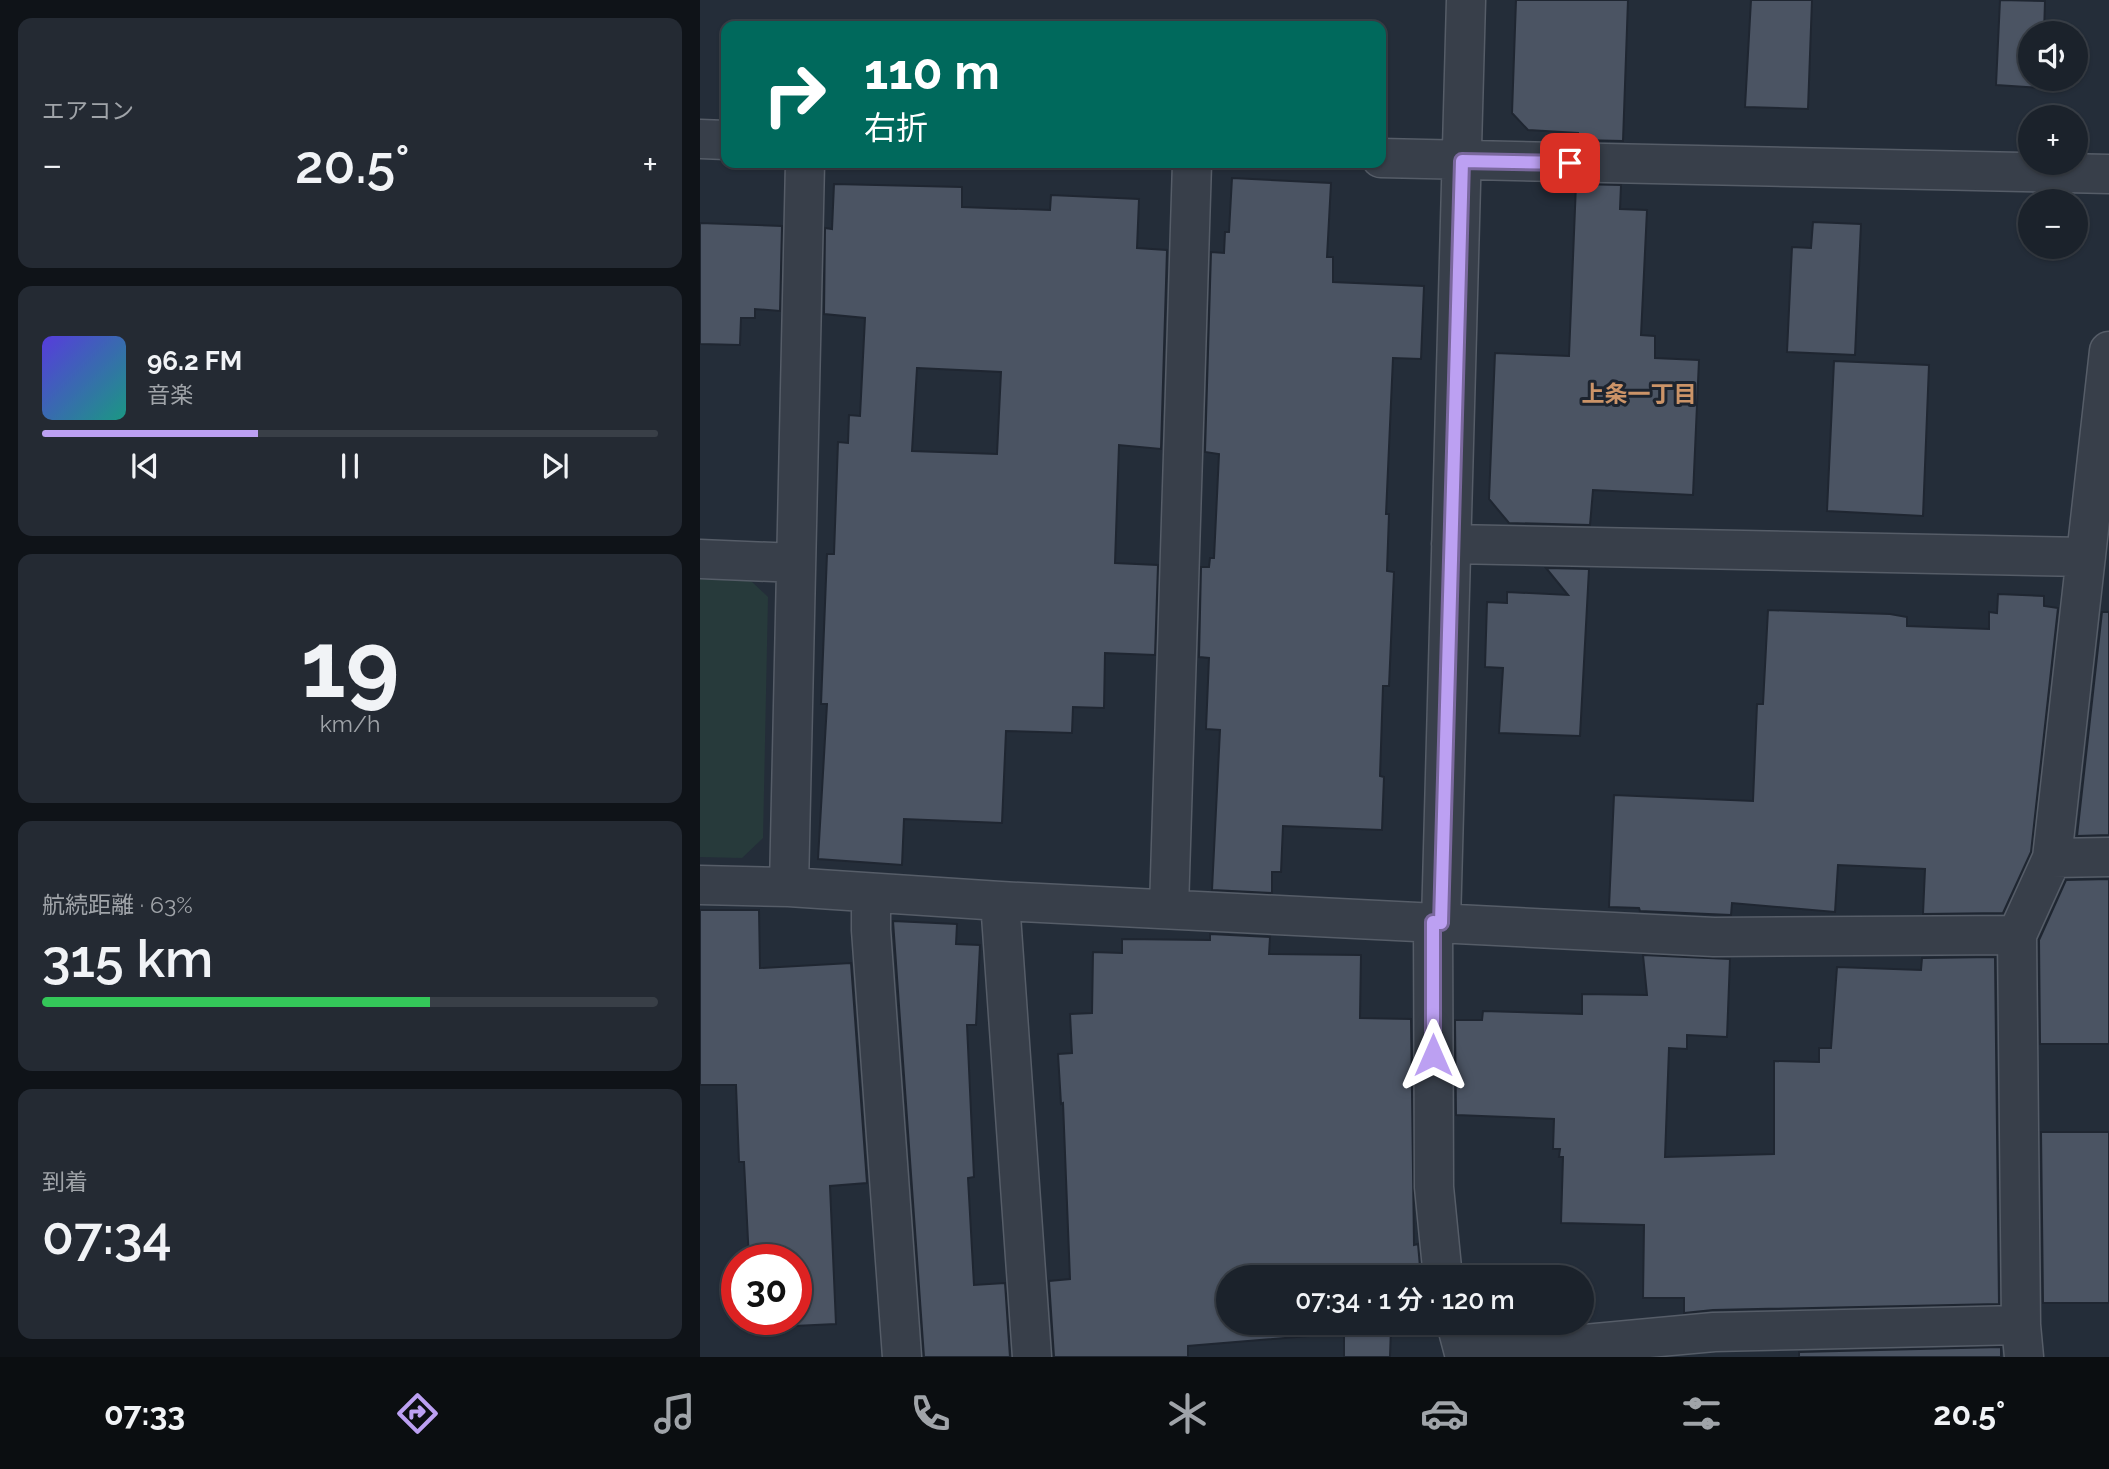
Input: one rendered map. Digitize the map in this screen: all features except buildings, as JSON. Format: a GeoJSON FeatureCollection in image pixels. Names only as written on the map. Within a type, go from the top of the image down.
{"type":"FeatureCollection","features":[{"type":"Feature","properties":{"kind":"street"},"geometry":{"type":"LineString","coordinates":[[1442,1265],[1434,1187],[1437,923],[1466,0]]}},
{"type":"Feature","properties":{"kind":"street"},"geometry":{"type":"LineString","coordinates":[[700,139],[721,140]]}},
{"type":"Feature","properties":{"kind":"street"},"geometry":{"type":"LineString","coordinates":[[1386,158],[2109,174]]}},
{"type":"Feature","properties":{"kind":"street"},"geometry":{"type":"LineString","coordinates":[[789,887],[805,168]]}},
{"type":"Feature","properties":{"kind":"street"},"geometry":{"type":"LineString","coordinates":[[1168,909],[1192,168]]}},
{"type":"Feature","properties":{"kind":"street"},"geometry":{"type":"LineString","coordinates":[[1462,1345],[1714,1332],[2023,1341],[2017,934],[2052,858],[2109,351]]}},
{"type":"Feature","properties":{"kind":"street"},"geometry":{"type":"LineString","coordinates":[[1451,544],[2086,557]]}},
{"type":"Feature","properties":{"kind":"street"},"geometry":{"type":"LineString","coordinates":[[700,559],[796,563]]}},
{"type":"Feature","properties":{"kind":"street"},"geometry":{"type":"LineString","coordinates":[[2052,858],[2109,857]]}},
{"type":"Feature","properties":{"kind":"street"},"geometry":{"type":"LineString","coordinates":[[700,885],[789,887],[1000,901],[1714,937],[2017,934]]}},
{"type":"Feature","properties":{"kind":"street"},"geometry":{"type":"LineString","coordinates":[[871,893],[871,930],[902,1357]]}},
{"type":"Feature","properties":{"kind":"street"},"geometry":{"type":"LineString","coordinates":[[1000,901],[1032,1357]]}},
{"type":"Feature","properties":{"kind":"shaded area"},"geometry":{"type":"Polygon","coordinates":[[[700,579],[751,581],[768,597],[763,838],[742,858],[700,857],[700,579]]]}},
{"type":"Feature","properties":{"kind":"district","name":"上条一丁目"},"geometry":{"type":"Point","coordinates":[1639,394]}},
{"type":"Feature","properties":{"kind":"route"},"geometry":{"type":"LineString","coordinates":[[1433,1055],[1433,922],[1441,923],[1462,161],[1570,163]]}}]}
